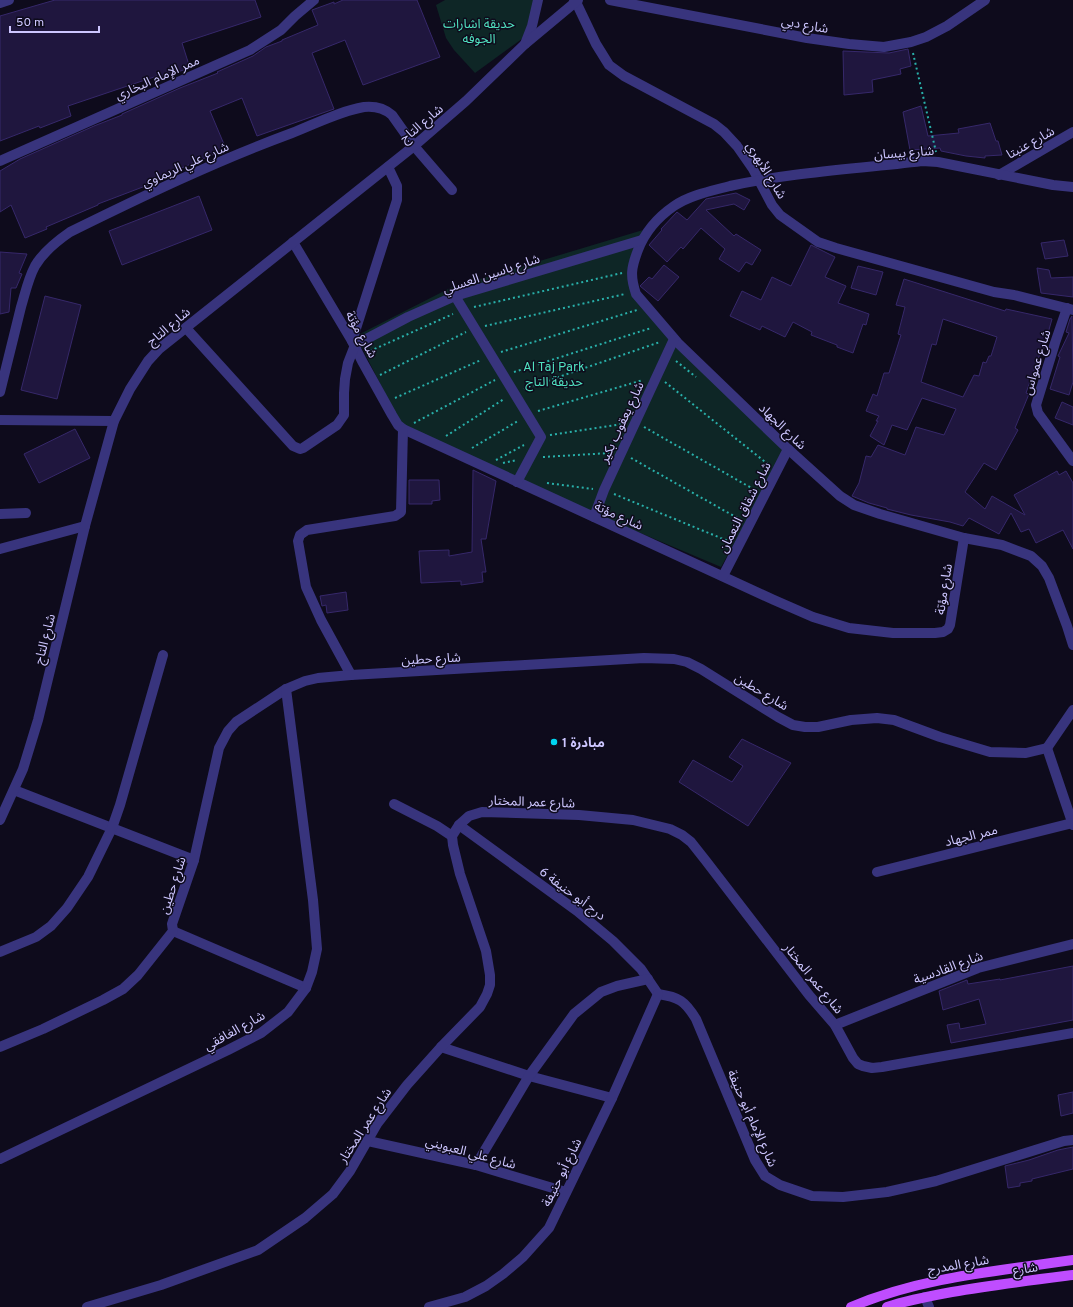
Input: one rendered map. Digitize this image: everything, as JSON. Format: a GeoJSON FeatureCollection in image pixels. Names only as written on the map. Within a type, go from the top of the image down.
{"type":"FeatureCollection","features":[{"type":"Feature","properties":{"kind":"main road","name":"شارع المدرج"},"geometry":{"type":"LineString","coordinates":[[851,1307],[870,1298],[921,1284],[978,1273],[1073,1260]]}},
{"type":"Feature","properties":{"kind":"main road"},"geometry":{"type":"LineString","coordinates":[[1022,1268],[1024,1281]]}},
{"type":"Feature","properties":{"kind":"main road"},"geometry":{"type":"LineString","coordinates":[[978,1273],[980,1287]]}},
{"type":"Feature","properties":{"kind":"main road","name":"شارع"},"geometry":{"type":"LineString","coordinates":[[887,1307],[925,1297],[980,1287],[1073,1274]]}},
{"type":"Feature","properties":{"kind":"main road"},"geometry":{"type":"LineString","coordinates":[[921,1284],[925,1297]]}},
{"type":"Feature","properties":{"kind":"street"},"geometry":{"type":"LineString","coordinates":[[0,3],[9,0]]}},
{"type":"Feature","properties":{"kind":"street","name":"ممر الإمام البخاري"},"geometry":{"type":"LineString","coordinates":[[0,161],[154,94],[250,50],[281,30],[314,0]]}},
{"type":"Feature","properties":{"kind":"street"},"geometry":{"type":"LineString","coordinates":[[524,45],[532,26],[538,0]]}},
{"type":"Feature","properties":{"kind":"street","name":"شارع دبي"},"geometry":{"type":"LineString","coordinates":[[610,0],[807,38],[849,44],[884,46],[911,42],[926,37],[948,26],[985,0]]}},
{"type":"Feature","properties":{"kind":"street","name":"شارع التاج"},"geometry":{"type":"LineString","coordinates":[[0,820],[23,769],[38,720],[85,526],[114,421],[130,388],[148,361],[159,349],[414,146],[466,101],[524,45],[576,1]]}},
{"type":"Feature","properties":{"kind":"street","name":"شارع الأبهري"},"geometry":{"type":"LineString","coordinates":[[576,1],[596,44],[609,65],[624,76],[714,124],[724,132],[737,146],[760,180],[769,199],[780,215],[818,242],[994,292],[1070,309]]}},
{"type":"Feature","properties":{"kind":"street","name":"شارع علي الريماوي"},"geometry":{"type":"LineString","coordinates":[[0,392],[10,347],[35,266],[56,242],[70,232],[125,205],[254,147],[347,112],[364,107],[371,107],[387,111],[392,115],[414,146],[452,190]]}},
{"type":"Feature","properties":{"kind":"street","name":"شارع عنبتا"},"geometry":{"type":"LineString","coordinates":[[999,174],[1073,132]]}},
{"type":"Feature","properties":{"kind":"street","name":"شارع بيسان"},"geometry":{"type":"LineString","coordinates":[[760,180],[922,161],[938,162],[1052,185],[1073,187]]}},
{"type":"Feature","properties":{"kind":"street"},"geometry":{"type":"LineString","coordinates":[[186,328],[293,446],[300,449],[303,448],[337,425],[341,420],[344,411],[345,379],[348,363],[397,200],[397,186],[388,167]]}},
{"type":"Feature","properties":{"kind":"street"},"geometry":{"type":"LineString","coordinates":[[631,271],[642,240],[649,229],[674,206],[705,193],[760,180]]}},
{"type":"Feature","properties":{"kind":"street","name":"شارع ياسين العسلي"},"geometry":{"type":"LineString","coordinates":[[354,343],[456,296],[642,240]]}},
{"type":"Feature","properties":{"kind":"street","name":"شارع مؤتة"},"geometry":{"type":"LineString","coordinates":[[293,242],[354,343],[359,356],[385,403],[398,425],[403,429],[774,600],[814,617],[849,628],[893,633],[943,632],[950,626],[964,538]]}},
{"type":"Feature","properties":{"kind":"street","name":"شارع الجهاد"},"geometry":{"type":"LineString","coordinates":[[631,271],[635,292],[673,338],[788,449],[840,496],[854,505],[880,514],[927,526],[964,538],[1002,545],[1031,556],[1042,566],[1049,578],[1068,626],[1073,645]]}},
{"type":"Feature","properties":{"kind":"street"},"geometry":{"type":"LineString","coordinates":[[456,296],[541,436],[517,482]]}},
{"type":"Feature","properties":{"kind":"street","name":"شارع عمواس"},"geometry":{"type":"LineString","coordinates":[[1070,309],[1055,343],[1036,405],[1038,413],[1073,461]]}},
{"type":"Feature","properties":{"kind":"street","name":"شارع يعقوب بكير"},"geometry":{"type":"LineString","coordinates":[[594,518],[604,490],[673,338]]}},
{"type":"Feature","properties":{"kind":"street"},"geometry":{"type":"LineString","coordinates":[[0,420],[114,421]]}},
{"type":"Feature","properties":{"kind":"street"},"geometry":{"type":"LineString","coordinates":[[351,675],[321,620],[306,586],[298,541],[300,535],[307,530],[395,516],[402,512],[403,429]]}},
{"type":"Feature","properties":{"kind":"street","name":"شارع شقاق النعمان"},"geometry":{"type":"LineString","coordinates":[[723,576],[788,449]]}},
{"type":"Feature","properties":{"kind":"street"},"geometry":{"type":"LineString","coordinates":[[0,514],[26,513]]}},
{"type":"Feature","properties":{"kind":"street"},"geometry":{"type":"LineString","coordinates":[[0,549],[85,526]]}},
{"type":"Feature","properties":{"kind":"street"},"geometry":{"type":"LineString","coordinates":[[0,952],[36,936],[51,926],[67,908],[88,877],[112,828],[120,805],[163,655]]}},
{"type":"Feature","properties":{"kind":"street","name":"شارع حطين"},"geometry":{"type":"LineString","coordinates":[[0,1047],[43,1029],[104,1000],[123,989],[138,975],[173,931],[172,924],[194,860],[219,748],[228,731],[236,722],[286,690],[304,681],[318,678],[351,675],[644,658],[674,659],[687,662],[701,669],[793,725],[818,727],[851,720],[877,718],[894,720],[940,737],[990,752],[1026,753],[1047,748]]}},
{"type":"Feature","properties":{"kind":"street","name":"شارع الغافقي"},"geometry":{"type":"LineString","coordinates":[[0,1159],[261,1033],[288,1012],[306,988],[312,972],[317,949],[313,900],[286,690]]}},
{"type":"Feature","properties":{"kind":"street"},"geometry":{"type":"LineString","coordinates":[[1073,710],[1047,748],[1073,824]]}},
{"type":"Feature","properties":{"kind":"street"},"geometry":{"type":"LineString","coordinates":[[14,790],[194,860]]}},
{"type":"Feature","properties":{"kind":"street"},"geometry":{"type":"LineString","coordinates":[[394,804],[437,826],[452,836]]}},
{"type":"Feature","properties":{"kind":"street","name":"شارع عمر المختار"},"geometry":{"type":"LineString","coordinates":[[86,1307],[161,1285],[258,1250],[305,1218],[333,1194],[350,1171],[377,1124],[407,1085],[480,1007],[490,985],[486,951],[452,846],[452,836],[459,825],[469,816],[482,812],[579,815],[633,820],[670,829],[682,835],[691,842],[809,995],[835,1025],[853,1058],[858,1064],[863,1066],[872,1068],[882,1067],[1073,1033]]}},
{"type":"Feature","properties":{"kind":"street","name":"ممر الجهاد"},"geometry":{"type":"LineString","coordinates":[[877,872],[1073,824]]}},
{"type":"Feature","properties":{"kind":"street","name":"درج أبو حنيفة 6"},"geometry":{"type":"LineString","coordinates":[[459,825],[577,911],[613,941],[641,969],[658,994]]}},
{"type":"Feature","properties":{"kind":"street"},"geometry":{"type":"LineString","coordinates":[[173,931],[306,988]]}},
{"type":"Feature","properties":{"kind":"street","name":"شارع القادسية"},"geometry":{"type":"LineString","coordinates":[[835,1025],[978,968],[1073,944]]}},
{"type":"Feature","properties":{"kind":"street"},"geometry":{"type":"LineString","coordinates":[[476,1165],[529,1076],[574,1014],[601,992],[617,986],[648,979]]}},
{"type":"Feature","properties":{"kind":"street","name":"شارع أبو حنيفة"},"geometry":{"type":"LineString","coordinates":[[429,1307],[465,1297],[486,1286],[523,1257],[549,1228],[612,1098],[658,994]]}},
{"type":"Feature","properties":{"kind":"street","name":"شارع الإمام أبو حنيفة"},"geometry":{"type":"LineString","coordinates":[[658,994],[673,996],[683,1001],[690,1009],[696,1019],[755,1160],[765,1176],[780,1185],[812,1196],[843,1197],[888,1192],[936,1181],[1064,1141],[1073,1140]]}},
{"type":"Feature","properties":{"kind":"street"},"geometry":{"type":"LineString","coordinates":[[441,1047],[529,1076],[612,1098]]}},
{"type":"Feature","properties":{"kind":"street","name":"شارع علي العبويني"},"geometry":{"type":"LineString","coordinates":[[368,1141],[476,1165],[566,1192]]}},
{"type":"Feature","properties":{"kind":"street"},"geometry":{"type":"LineString","coordinates":[[925,1297],[929,1307]]}},
{"type":"Feature","properties":{"kind":"path"},"geometry":{"type":"LineString","coordinates":[[911,42],[938,162]]}},
{"type":"Feature","properties":{"kind":"path"},"geometry":{"type":"LineString","coordinates":[[359,356],[463,309],[631,271]]}},
{"type":"Feature","properties":{"kind":"path"},"geometry":{"type":"LineString","coordinates":[[372,379],[475,328],[635,292]]}},
{"type":"Feature","properties":{"kind":"path"},"geometry":{"type":"LineString","coordinates":[[385,403],[491,355],[646,307]]}},
{"type":"Feature","properties":{"kind":"path"},"geometry":{"type":"LineString","coordinates":[[403,429],[504,375],[661,325]]}},
{"type":"Feature","properties":{"kind":"path"},"geometry":{"type":"LineString","coordinates":[[435,443],[514,392],[673,338]]}},
{"type":"Feature","properties":{"kind":"path"},"geometry":{"type":"LineString","coordinates":[[461,455],[528,414],[657,376],[777,472]]}},
{"type":"Feature","properties":{"kind":"path"},"geometry":{"type":"LineString","coordinates":[[483,466],[541,436],[635,422],[765,495]]}},
{"type":"Feature","properties":{"kind":"path"},"geometry":{"type":"LineString","coordinates":[[483,466],[530,458],[621,452],[750,525]]}},
{"type":"Feature","properties":{"kind":"path"},"geometry":{"type":"LineString","coordinates":[[542,482],[604,490],[739,546]]}},
{"type":"Feature","properties":{"kind":"green space","name":"حديقة اشارات الجوفه"},"geometry":{"type":"Polygon","coordinates":[[[445,0],[536,0],[526,36],[475,73],[454,50],[446,38],[436,5],[445,0]]]}},
{"type":"Feature","properties":{"kind":"green space","name":"Al Taj Park حديقة التاج"},"geometry":{"type":"Polygon","coordinates":[[[643,230],[628,271],[631,293],[788,446],[721,567],[593,513],[402,427],[356,336],[450,288],[643,230]]]}},
{"type":"Feature","properties":{"kind":"building"},"geometry":{"type":"Polygon","coordinates":[[[55,0],[255,0],[261,17],[182,43],[190,68],[158,78],[157,76],[68,106],[71,116],[0,141],[0,16],[55,0]]]}},
{"type":"Feature","properties":{"kind":"building"},"geometry":{"type":"Polygon","coordinates":[[[343,0],[417,0],[440,57],[363,85],[345,40],[312,53],[334,109],[257,136],[242,98],[210,111],[226,149],[172,172],[172,174],[148,185],[98,204],[46,227],[47,229],[25,238],[11,205],[0,212],[0,171],[20,159],[180,88],[218,73],[217,72],[253,56],[266,47],[318,25],[312,10],[343,0]]]}},
{"type":"Feature","properties":{"kind":"building"},"geometry":{"type":"Polygon","coordinates":[[[908,49],[911,66],[900,69],[901,74],[872,80],[873,92],[844,95],[843,51],[889,53],[908,49]]]}},
{"type":"Feature","properties":{"kind":"building"},"geometry":{"type":"Polygon","coordinates":[[[921,106],[928,136],[959,133],[958,129],[990,123],[1002,155],[985,156],[985,158],[941,151],[940,148],[910,150],[903,112],[921,106]]]}},
{"type":"Feature","properties":{"kind":"building"},"geometry":{"type":"Polygon","coordinates":[[[736,193],[750,200],[744,210],[734,204],[706,210],[734,236],[736,234],[761,250],[752,265],[746,262],[739,272],[719,259],[725,249],[701,228],[683,249],[681,247],[667,262],[649,245],[662,230],[661,229],[677,212],[687,220],[706,199],[736,193]]]}},
{"type":"Feature","properties":{"kind":"building"},"geometry":{"type":"Polygon","coordinates":[[[199,196],[212,230],[122,265],[109,231],[199,196]]]}},
{"type":"Feature","properties":{"kind":"building"},"geometry":{"type":"Polygon","coordinates":[[[1064,240],[1068,256],[1045,259],[1041,243],[1064,240]]]}},
{"type":"Feature","properties":{"kind":"building"},"geometry":{"type":"Polygon","coordinates":[[[811,245],[835,257],[825,277],[846,286],[838,303],[869,314],[866,325],[863,324],[853,353],[811,335],[812,332],[793,322],[785,337],[762,326],[760,330],[730,316],[742,291],[761,300],[772,277],[791,286],[811,245]]]}},
{"type":"Feature","properties":{"kind":"building"},"geometry":{"type":"Polygon","coordinates":[[[0,252],[27,254],[19,273],[22,274],[16,288],[11,288],[9,312],[0,314],[0,252]]]}},
{"type":"Feature","properties":{"kind":"building"},"geometry":{"type":"Polygon","coordinates":[[[664,265],[679,277],[658,301],[640,286],[649,277],[652,279],[664,265]]]}},
{"type":"Feature","properties":{"kind":"building"},"geometry":{"type":"Polygon","coordinates":[[[858,266],[883,272],[876,295],[851,288],[858,266]]]}},
{"type":"Feature","properties":{"kind":"building"},"geometry":{"type":"Polygon","coordinates":[[[1037,268],[1049,270],[1051,278],[1073,277],[1073,297],[1041,293],[1037,268]]]}},
{"type":"Feature","properties":{"kind":"building"},"geometry":{"type":"Polygon","coordinates":[[[904,279],[1005,311],[1006,309],[1052,319],[1043,351],[1041,351],[1026,393],[1029,394],[1015,428],[1018,430],[996,470],[984,463],[965,492],[985,509],[992,496],[1025,515],[1014,495],[1057,471],[1059,475],[1066,471],[1073,483],[1073,549],[1063,530],[1036,543],[1029,529],[1021,532],[1011,513],[999,534],[969,518],[963,526],[887,509],[852,496],[859,483],[866,456],[871,457],[878,445],[905,455],[916,427],[944,435],[956,409],[922,398],[907,430],[892,425],[884,445],[870,436],[879,416],[866,411],[873,394],[877,396],[884,373],[889,373],[901,335],[898,334],[905,307],[896,305],[904,279]],[[943,319],[936,345],[932,344],[921,382],[963,397],[974,375],[979,376],[983,362],[986,363],[989,356],[991,356],[997,337],[943,319]]]}},
{"type":"Feature","properties":{"kind":"building"},"geometry":{"type":"Polygon","coordinates":[[[45,296],[81,305],[57,399],[21,390],[45,296]]]}},
{"type":"Feature","properties":{"kind":"building"},"geometry":{"type":"Polygon","coordinates":[[[1072,316],[1073,382],[1069,395],[1050,389],[1060,357],[1058,356],[1069,333],[1066,332],[1072,316]]]}},
{"type":"Feature","properties":{"kind":"building"},"geometry":{"type":"Polygon","coordinates":[[[1062,402],[1073,407],[1073,425],[1055,418],[1062,402]]]}},
{"type":"Feature","properties":{"kind":"building"},"geometry":{"type":"Polygon","coordinates":[[[75,429],[90,458],[39,483],[24,454],[75,429]]]}},
{"type":"Feature","properties":{"kind":"building"},"geometry":{"type":"Polygon","coordinates":[[[473,470],[496,481],[486,539],[481,539],[486,572],[482,572],[483,582],[461,585],[461,581],[421,583],[419,551],[449,550],[449,556],[472,552],[473,470]]]}},
{"type":"Feature","properties":{"kind":"building"},"geometry":{"type":"Polygon","coordinates":[[[409,480],[439,480],[440,500],[432,501],[432,504],[409,504],[409,480]]]}},
{"type":"Feature","properties":{"kind":"building"},"geometry":{"type":"Polygon","coordinates":[[[346,592],[348,610],[327,613],[326,605],[322,606],[320,596],[346,592]]]}},
{"type":"Feature","properties":{"kind":"building"},"geometry":{"type":"Polygon","coordinates":[[[742,739],[791,763],[748,826],[679,782],[693,760],[732,782],[743,766],[729,757],[742,739]]]}},
{"type":"Feature","properties":{"kind":"building"},"geometry":{"type":"Polygon","coordinates":[[[1073,966],[1073,1020],[951,1043],[947,1025],[959,1023],[960,1029],[986,1024],[979,999],[943,1010],[939,991],[967,980],[968,984],[1000,980],[1073,966]]]}},
{"type":"Feature","properties":{"kind":"building"},"geometry":{"type":"Polygon","coordinates":[[[1073,1092],[1073,1113],[1061,1116],[1058,1095],[1073,1092]]]}},
{"type":"Feature","properties":{"kind":"building"},"geometry":{"type":"Polygon","coordinates":[[[1073,1147],[1073,1169],[1032,1179],[1032,1181],[1020,1183],[1020,1186],[1008,1188],[1005,1166],[1073,1147]]]}},
{"type":"Feature","properties":{"kind":"place","name":"مبادرة 1"},"geometry":{"type":"Point","coordinates":[554,742]}}]}
